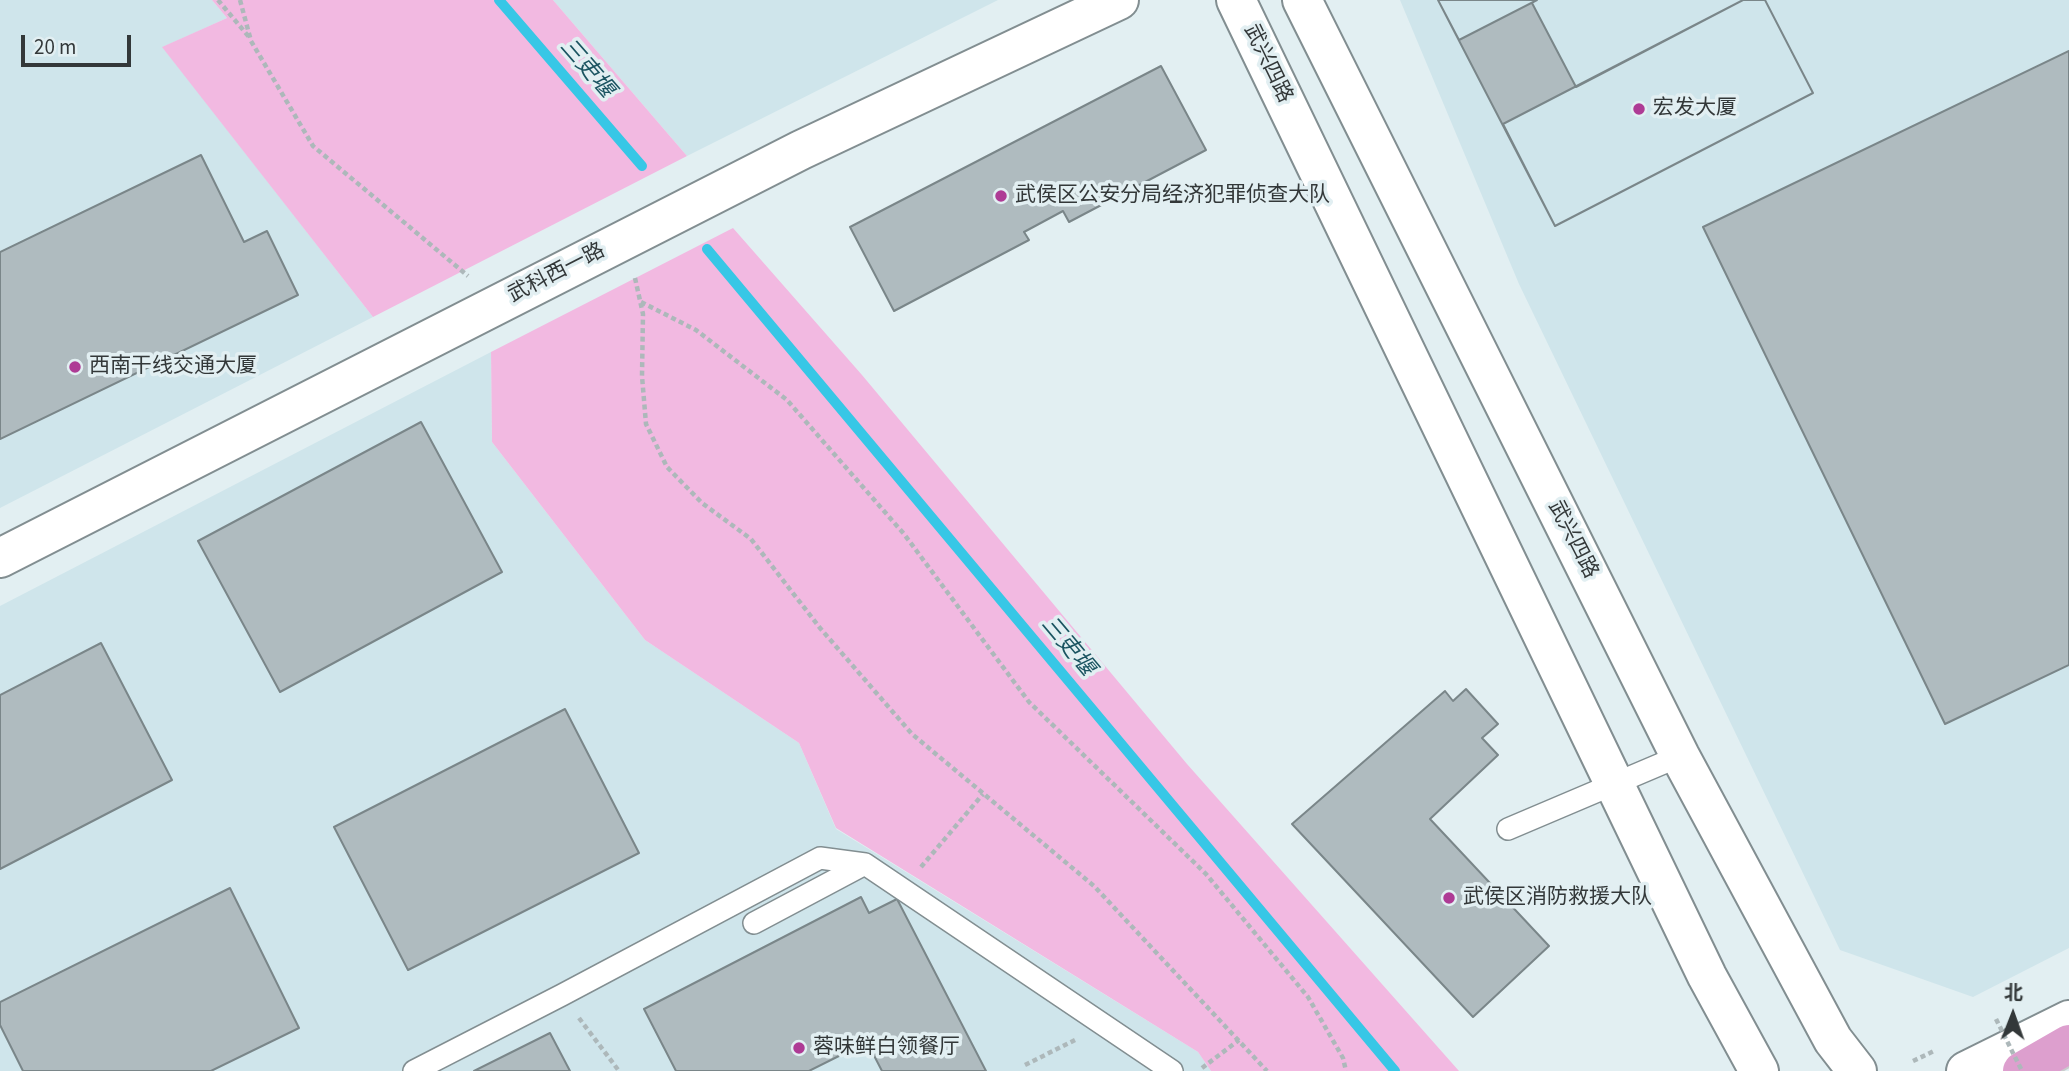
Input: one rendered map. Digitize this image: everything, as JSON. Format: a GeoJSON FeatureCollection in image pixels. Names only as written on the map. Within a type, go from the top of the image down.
{"type":"FeatureCollection","features":[{"type":"Feature","properties":{"kind":"main road","name":"武科西一路"},"geometry":{"type":"LineString","coordinates":[[0,558],[801,150],[1119,0]]}},
{"type":"Feature","properties":{"kind":"main road","name":"武兴四路"},"geometry":{"type":"LineString","coordinates":[[1236,0],[1707,976],[1759,1071]]}},
{"type":"Feature","properties":{"kind":"main road","name":"武兴四路"},"geometry":{"type":"LineString","coordinates":[[1303,0],[1680,756],[1833,1040],[1857,1071]]}},
{"type":"Feature","properties":{"kind":"main road"},"geometry":{"type":"LineString","coordinates":[[1966,1071],[2069,1020]]}},
{"type":"Feature","properties":{"kind":"main road"},"geometry":{"type":"LineString","coordinates":[[2022,1071],[2069,1044]]}},
{"type":"Feature","properties":{"kind":"lane"},"geometry":{"type":"LineString","coordinates":[[1508,829],[1680,756]]}},
{"type":"Feature","properties":{"kind":"lane"},"geometry":{"type":"LineString","coordinates":[[414,1071],[820,858],[865,864],[1172,1071]]}},
{"type":"Feature","properties":{"kind":"lane"},"geometry":{"type":"LineString","coordinates":[[754,923],[865,864]]}},
{"type":"Feature","properties":{"kind":"path"},"geometry":{"type":"LineString","coordinates":[[218,0],[251,41],[313,146],[499,304]]}},
{"type":"Feature","properties":{"kind":"path"},"geometry":{"type":"LineString","coordinates":[[240,0],[251,41]]}},
{"type":"Feature","properties":{"kind":"path"},"geometry":{"type":"LineString","coordinates":[[625,240],[643,314],[642,376],[646,424],[667,467],[702,503],[751,539],[820,628],[912,734],[1094,886],[1267,1071]]}},
{"type":"Feature","properties":{"kind":"path"},"geometry":{"type":"LineString","coordinates":[[640,302],[696,330],[787,400],[904,534],[1030,702],[1206,874],[1308,998],[1343,1058],[1346,1071]]}},
{"type":"Feature","properties":{"kind":"path"},"geometry":{"type":"LineString","coordinates":[[902,889],[984,794]]}},
{"type":"Feature","properties":{"kind":"path"},"geometry":{"type":"LineString","coordinates":[[562,995],[619,1071]]}},
{"type":"Feature","properties":{"kind":"path"},"geometry":{"type":"LineString","coordinates":[[1996,1019],[2022,1071]]}},
{"type":"Feature","properties":{"kind":"path"},"geometry":{"type":"LineString","coordinates":[[1025,1065],[1104,1025]]}},
{"type":"Feature","properties":{"kind":"path"},"geometry":{"type":"LineString","coordinates":[[1198,1071],[1239,1040]]}},
{"type":"Feature","properties":{"kind":"shaded area"},"geometry":{"type":"Polygon","coordinates":[[[0,0],[212,0],[227,18],[163,47],[373,317],[0,508],[0,0]]]}},
{"type":"Feature","properties":{"kind":"shaded area"},"geometry":{"type":"Polygon","coordinates":[[[212,0],[553,0],[687,156],[373,317],[162,47],[227,18],[212,0]]]}},
{"type":"Feature","properties":{"kind":"shaded area"},"geometry":{"type":"Polygon","coordinates":[[[553,0],[998,0],[687,156],[553,0]]]}},
{"type":"Feature","properties":{"kind":"shaded area"},"geometry":{"type":"Polygon","coordinates":[[[1400,0],[2069,0],[2069,948],[1973,997],[1840,950],[1519,284],[1400,0]]]}},
{"type":"Feature","properties":{"kind":"shaded area"},"geometry":{"type":"Polygon","coordinates":[[[733,228],[862,375],[1187,764],[1459,1071],[1211,1071],[1198,1052],[836,828],[799,743],[645,640],[492,442],[491,352],[733,228]]]}},
{"type":"Feature","properties":{"kind":"shaded area"},"geometry":{"type":"Polygon","coordinates":[[[491,352],[492,442],[645,640],[799,743],[836,829],[1198,1052],[1211,1071],[0,1071],[0,606],[491,352]]]}},
{"type":"Feature","properties":{"kind":"building"},"geometry":{"type":"Polygon","coordinates":[[[1438,0],[1537,0],[1459,40],[1438,0]]]}},
{"type":"Feature","properties":{"kind":"building","name":"宏发大厦"},"geometry":{"type":"Polygon","coordinates":[[[1438,0],[1537,0],[1532,3],[1576,87],[1743,0],[1765,0],[1813,93],[1555,226],[1438,0]]]}},
{"type":"Feature","properties":{"kind":"building","name":"宏发大厦"},"geometry":{"type":"Polygon","coordinates":[[[1743,0],[1765,0],[1813,93],[1555,226],[1503,124],[1743,0]]]}},
{"type":"Feature","properties":{"kind":"building"},"geometry":{"type":"Polygon","coordinates":[[[2069,51],[2069,665],[1945,724],[1703,227],[2069,51]]]}},
{"type":"Feature","properties":{"kind":"building"},"geometry":{"type":"Polygon","coordinates":[[[1161,66],[1206,150],[1069,222],[1063,211],[1024,232],[1029,240],[894,311],[850,227],[1161,66]]]}},
{"type":"Feature","properties":{"kind":"building","name":"西南干线交通大厦"},"geometry":{"type":"Polygon","coordinates":[[[201,155],[244,242],[267,231],[298,295],[0,439],[0,252],[201,155]]]}},
{"type":"Feature","properties":{"kind":"building"},"geometry":{"type":"Polygon","coordinates":[[[421,422],[502,572],[280,692],[198,541],[421,422]]]}},
{"type":"Feature","properties":{"kind":"building"},"geometry":{"type":"Polygon","coordinates":[[[101,643],[172,780],[0,869],[0,695],[101,643]]]}},
{"type":"Feature","properties":{"kind":"building"},"geometry":{"type":"Polygon","coordinates":[[[1466,689],[1498,724],[1482,738],[1498,755],[1430,819],[1549,946],[1473,1017],[1292,824],[1445,691],[1453,701],[1466,689]]]}},
{"type":"Feature","properties":{"kind":"building"},"geometry":{"type":"Polygon","coordinates":[[[565,709],[639,853],[408,970],[334,827],[565,709]]]}},
{"type":"Feature","properties":{"kind":"building"},"geometry":{"type":"Polygon","coordinates":[[[230,888],[299,1028],[211,1071],[23,1071],[0,1025],[0,1002],[230,888]]]}},
{"type":"Feature","properties":{"kind":"building"},"geometry":{"type":"Polygon","coordinates":[[[861,897],[869,913],[897,899],[986,1071],[882,1071],[867,1042],[809,1071],[676,1071],[644,1009],[861,897]]]}},
{"type":"Feature","properties":{"kind":"building"},"geometry":{"type":"Polygon","coordinates":[[[550,1033],[570,1071],[474,1071],[550,1033]]]}},
{"type":"Feature","properties":{"kind":"waterway","name":"三吏堰"},"geometry":{"type":"LineString","coordinates":[[499,0],[642,166]]}},
{"type":"Feature","properties":{"kind":"waterway","name":"三吏堰"},"geometry":{"type":"LineString","coordinates":[[707,249],[1395,1071]]}},
{"type":"Feature","properties":{"kind":"place","name":"宏发大厦"},"geometry":{"type":"Point","coordinates":[1639,109]}},
{"type":"Feature","properties":{"kind":"place","name":"武侯区公安分局经济犯罪侦查大队"},"geometry":{"type":"Point","coordinates":[1001,196]}},
{"type":"Feature","properties":{"kind":"place","name":"西南干线交通大厦"},"geometry":{"type":"Point","coordinates":[75,367]}},
{"type":"Feature","properties":{"kind":"place","name":"武侯区消防救援大队"},"geometry":{"type":"Point","coordinates":[1449,898]}},
{"type":"Feature","properties":{"kind":"place","name":"蓉味鲜白领餐厅"},"geometry":{"type":"Point","coordinates":[799,1048]}}]}
